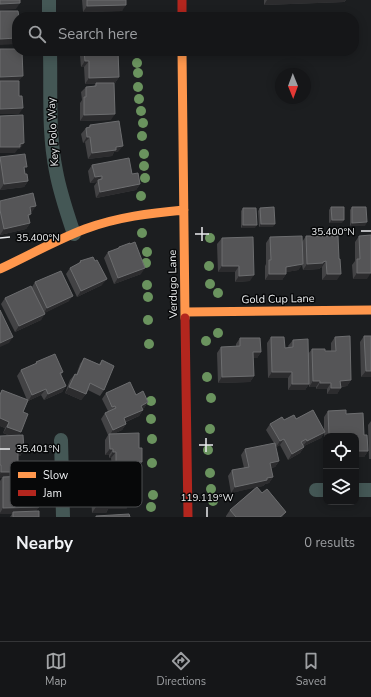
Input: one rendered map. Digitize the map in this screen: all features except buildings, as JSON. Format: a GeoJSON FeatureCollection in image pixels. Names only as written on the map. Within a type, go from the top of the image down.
{"type":"FeatureCollection","features":[{"type":"Feature","properties":{"kind":"street"},"geometry":{"type":"LineString","coordinates":[[49,0],[50,12]]}},
{"type":"Feature","properties":{"kind":"street"},"geometry":{"type":"LineString","coordinates":[[182,0],[182,12]]}},
{"type":"Feature","properties":{"kind":"street","name":"Key Polo Way"},"geometry":{"type":"LineString","coordinates":[[50,56],[52,140],[55,171],[62,200],[74,234]]}},
{"type":"Feature","properties":{"kind":"street","name":"Verdugo Lane"},"geometry":{"type":"LineString","coordinates":[[182,56],[188,517]]}},
{"type":"Feature","properties":{"kind":"street"},"geometry":{"type":"LineString","coordinates":[[0,269],[98,224],[155,212],[184,210]]}},
{"type":"Feature","properties":{"kind":"street","name":"Gold Cup Lane"},"geometry":{"type":"LineString","coordinates":[[185,312],[371,310]]}},
{"type":"Feature","properties":{"kind":"street"},"geometry":{"type":"LineString","coordinates":[[61,440],[62,461]]}},
{"type":"Feature","properties":{"kind":"street"},"geometry":{"type":"LineString","coordinates":[[359,490],[371,490]]}},
{"type":"Feature","properties":{"kind":"street"},"geometry":{"type":"LineString","coordinates":[[63,507],[63,517]]}},
{"type":"Feature","properties":{"kind":"traffic: slow"},"geometry":{"type":"LineString","coordinates":[[182,56],[185,318]]}},
{"type":"Feature","properties":{"kind":"traffic: slow"},"geometry":{"type":"LineString","coordinates":[[0,269],[63,238],[109,221],[134,216],[184,210]]}},
{"type":"Feature","properties":{"kind":"traffic: slow"},"geometry":{"type":"LineString","coordinates":[[185,312],[371,310]]}},
{"type":"Feature","properties":{"kind":"traffic: jam"},"geometry":{"type":"LineString","coordinates":[[182,0],[182,12]]}},
{"type":"Feature","properties":{"kind":"traffic: jam"},"geometry":{"type":"LineString","coordinates":[[185,318],[188,517]]}}]}
